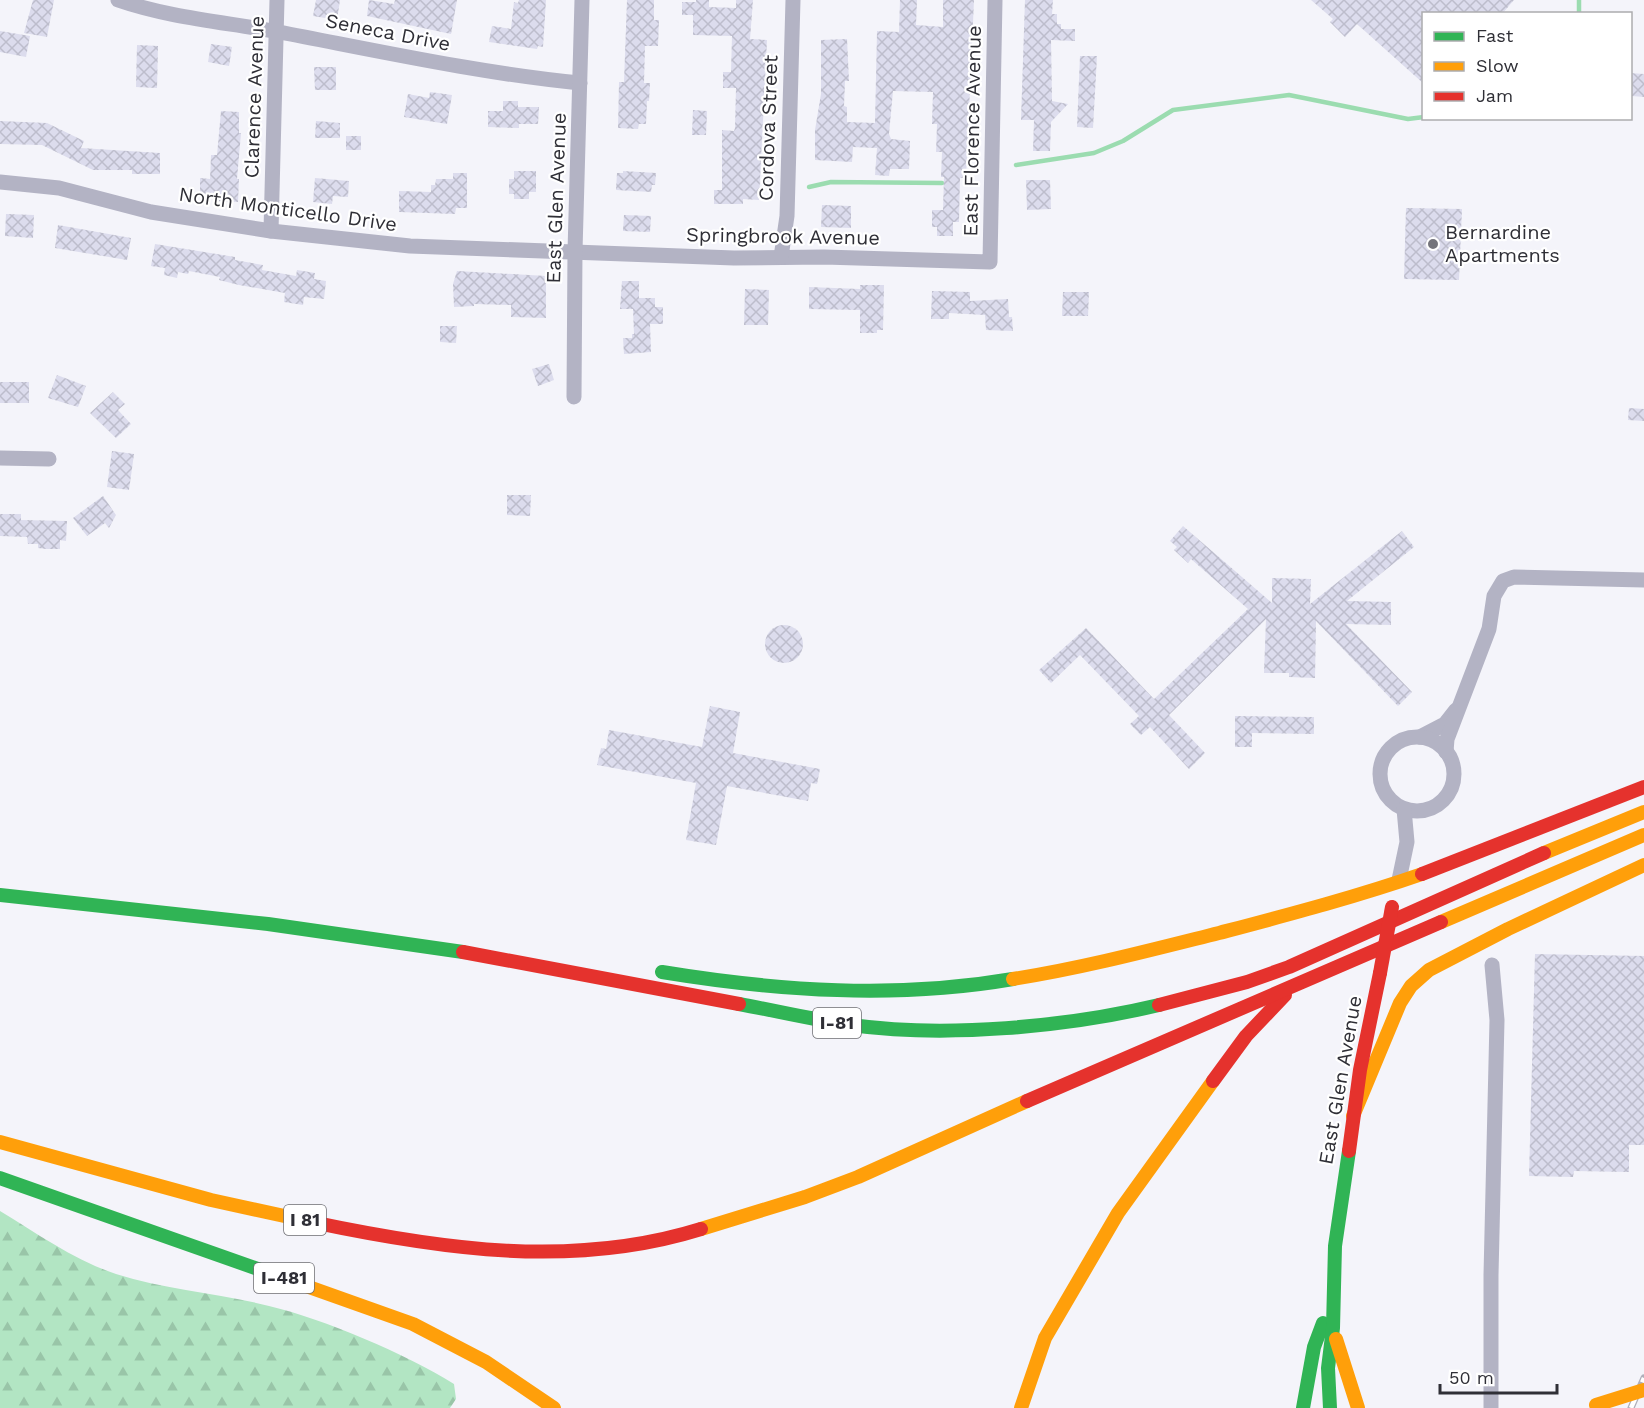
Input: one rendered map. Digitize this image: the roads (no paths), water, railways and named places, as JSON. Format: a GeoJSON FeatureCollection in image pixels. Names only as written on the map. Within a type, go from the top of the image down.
{"type":"FeatureCollection","features":[{"type":"Feature","properties":{"kind":"main road"},"geometry":{"type":"LineString","coordinates":[[649,970],[716,980],[806,988],[897,990],[954,987],[1000,981],[1137,954],[1298,912],[1484,852],[1644,787]]}},
{"type":"Feature","properties":{"kind":"main road","name":"I-81"},"geometry":{"type":"LineString","coordinates":[[0,895],[279,925],[466,952],[833,1022],[901,1029],[1011,1027],[1073,1022],[1139,1010],[1248,982],[1336,947],[1644,812]]}},
{"type":"Feature","properties":{"kind":"main road"},"geometry":{"type":"LineString","coordinates":[[1021,1408],[1045,1338],[1118,1213],[1246,1036],[1280,999],[1305,981],[1644,835]]}},
{"type":"Feature","properties":{"kind":"main road"},"geometry":{"type":"LineString","coordinates":[[1353,1116],[1400,1003],[1411,986],[1429,970],[1508,928],[1644,865]]}},
{"type":"Feature","properties":{"kind":"main road","name":"East Glen Avenue"},"geometry":{"type":"LineString","coordinates":[[1330,1408],[1328,1368],[1333,1328],[1335,1246],[1353,1116],[1399,880]]}},
{"type":"Feature","properties":{"kind":"main road"},"geometry":{"type":"LineString","coordinates":[[149,911],[279,914],[356,922]]}},
{"type":"Feature","properties":{"kind":"main road"},"geometry":{"type":"LineString","coordinates":[[435,933],[503,945]]}},
{"type":"Feature","properties":{"kind":"main road","name":"I 81"},"geometry":{"type":"LineString","coordinates":[[0,1142],[211,1200],[397,1240],[455,1248],[561,1253],[618,1247],[692,1232],[805,1197],[858,1177],[1070,1082],[1305,981]]}},
{"type":"Feature","properties":{"kind":"main road","name":"I-481"},"geometry":{"type":"LineString","coordinates":[[0,1178],[413,1324],[473,1353],[532,1390],[554,1408]]}},
{"type":"Feature","properties":{"kind":"main road"},"geometry":{"type":"LineString","coordinates":[[1303,1408],[1314,1347],[1333,1295]]}},
{"type":"Feature","properties":{"kind":"main road","name":"East Glen Avenue"},"geometry":{"type":"LineString","coordinates":[[1333,1328],[1359,1408]]}},
{"type":"Feature","properties":{"kind":"main road"},"geometry":{"type":"LineString","coordinates":[[1591,1406],[1644,1390]]}},
{"type":"Feature","properties":{"kind":"street","name":"Seneca Drive"},"geometry":{"type":"LineString","coordinates":[[118,0],[150,11],[276,32],[508,76],[580,83]]}},
{"type":"Feature","properties":{"kind":"street","name":"Clarence Avenue"},"geometry":{"type":"LineString","coordinates":[[271,231],[277,0]]}},
{"type":"Feature","properties":{"kind":"street","name":"East Glen Avenue"},"geometry":{"type":"LineString","coordinates":[[574,397],[575,251],[582,0]]}},
{"type":"Feature","properties":{"kind":"street","name":"Cordova Street"},"geometry":{"type":"LineString","coordinates":[[781,257],[787,216],[793,0]]}},
{"type":"Feature","properties":{"kind":"street","name":"East Florence Avenue"},"geometry":{"type":"LineString","coordinates":[[990,262],[995,0]]}},
{"type":"Feature","properties":{"kind":"street","name":"North Monticello Drive"},"geometry":{"type":"LineString","coordinates":[[0,182],[59,188],[151,212],[271,231],[410,246],[575,251]]}},
{"type":"Feature","properties":{"kind":"street","name":"Springbrook Avenue"},"geometry":{"type":"LineString","coordinates":[[575,251],[990,262]]}},
{"type":"Feature","properties":{"kind":"street"},"geometry":{"type":"LineString","coordinates":[[0,458],[49,459]]}},
{"type":"Feature","properties":{"kind":"street","name":"East Glen Avenue"},"geometry":{"type":"LineString","coordinates":[[1399,880],[1407,842],[1424,809],[1443,800],[1450,789],[1453,765],[1446,752],[1447,739],[1489,629],[1494,596],[1503,581],[1514,577],[1644,580]]}},
{"type":"Feature","properties":{"kind":"street","name":"East Glen Avenue"},"geometry":{"type":"LineString","coordinates":[[1407,842],[1404,809],[1387,795],[1381,784],[1380,771],[1389,750],[1408,738],[1420,737],[1444,724],[1460,706]]}},
{"type":"Feature","properties":{"kind":"street"},"geometry":{"type":"LineString","coordinates":[[1420,737],[1431,740],[1446,752]]}},
{"type":"Feature","properties":{"kind":"street"},"geometry":{"type":"LineString","coordinates":[[1404,809],[1424,809]]}},
{"type":"Feature","properties":{"kind":"street"},"geometry":{"type":"LineString","coordinates":[[1491,1408],[1490,1303],[1497,1020],[1492,965]]}},
{"type":"Feature","properties":{"kind":"waterway"},"geometry":{"type":"LineString","coordinates":[[1579,0],[1579,12]]}},
{"type":"Feature","properties":{"kind":"waterway"},"geometry":{"type":"LineString","coordinates":[[1016,165],[1094,153],[1123,141],[1173,110],[1289,95],[1408,119],[1422,117]]}},
{"type":"Feature","properties":{"kind":"waterway"},"geometry":{"type":"LineString","coordinates":[[809,187],[831,182],[942,183]]}},
{"type":"Feature","properties":{"kind":"railway"},"geometry":{"type":"LineString","coordinates":[[1631,1408],[1644,1378]]}},
{"type":"Feature","properties":{"kind":"place","name":"Bernardine Apartments"},"geometry":{"type":"Point","coordinates":[1433,244]}}]}
